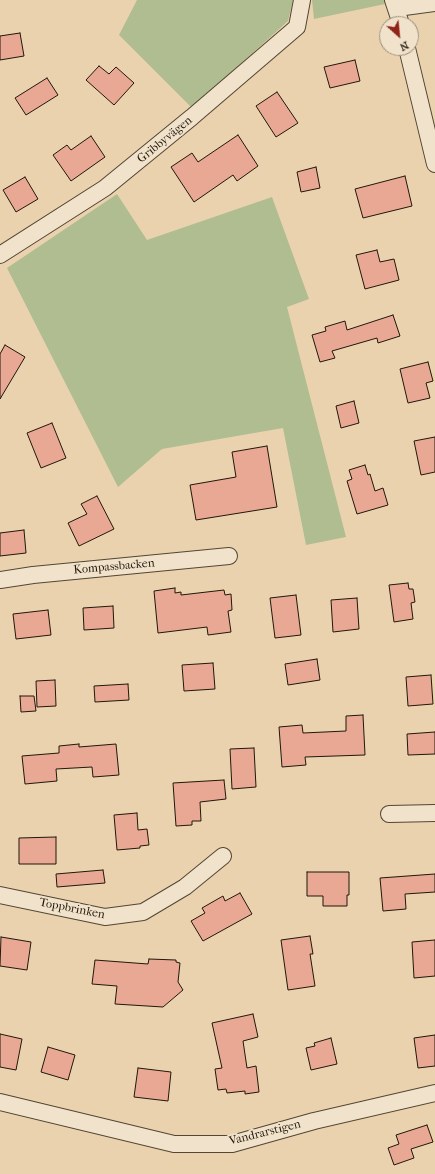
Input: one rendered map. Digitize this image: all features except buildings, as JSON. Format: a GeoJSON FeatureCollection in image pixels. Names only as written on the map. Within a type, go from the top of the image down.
{"type":"FeatureCollection","features":[{"type":"Feature","properties":{"kind":"street","name":"Gribbyvägen"},"geometry":{"type":"LineString","coordinates":[[0,255],[105,188],[192,117],[297,27],[302,0]]}},
{"type":"Feature","properties":{"kind":"street"},"geometry":{"type":"LineString","coordinates":[[399,16],[395,4],[435,3]]}},
{"type":"Feature","properties":{"kind":"street"},"geometry":{"type":"LineString","coordinates":[[409,56],[435,164]]}},
{"type":"Feature","properties":{"kind":"street","name":"Kompassbacken"},"geometry":{"type":"LineString","coordinates":[[0,580],[33,575],[229,556]]}},
{"type":"Feature","properties":{"kind":"street"},"geometry":{"type":"LineString","coordinates":[[389,814],[435,813]]}},
{"type":"Feature","properties":{"kind":"street","name":"Toppbrinken"},"geometry":{"type":"LineString","coordinates":[[0,894],[104,917],[143,912],[185,888],[223,856]]}},
{"type":"Feature","properties":{"kind":"street","name":"Vandrarstigen"},"geometry":{"type":"LineString","coordinates":[[0,1102],[44,1114],[174,1144],[232,1144],[314,1121],[435,1093]]}},
{"type":"Feature","properties":{"kind":"green space"},"geometry":{"type":"Polygon","coordinates":[[[137,0],[293,0],[288,21],[192,108],[119,35],[137,0]]]}},
{"type":"Feature","properties":{"kind":"green space"},"geometry":{"type":"Polygon","coordinates":[[[312,0],[384,0],[385,4],[314,19],[312,0]]]}},
{"type":"Feature","properties":{"kind":"green space"},"geometry":{"type":"Polygon","coordinates":[[[117,194],[147,240],[272,197],[309,299],[287,307],[346,537],[306,545],[283,428],[162,449],[118,487],[7,268],[117,194]]]}}]}
